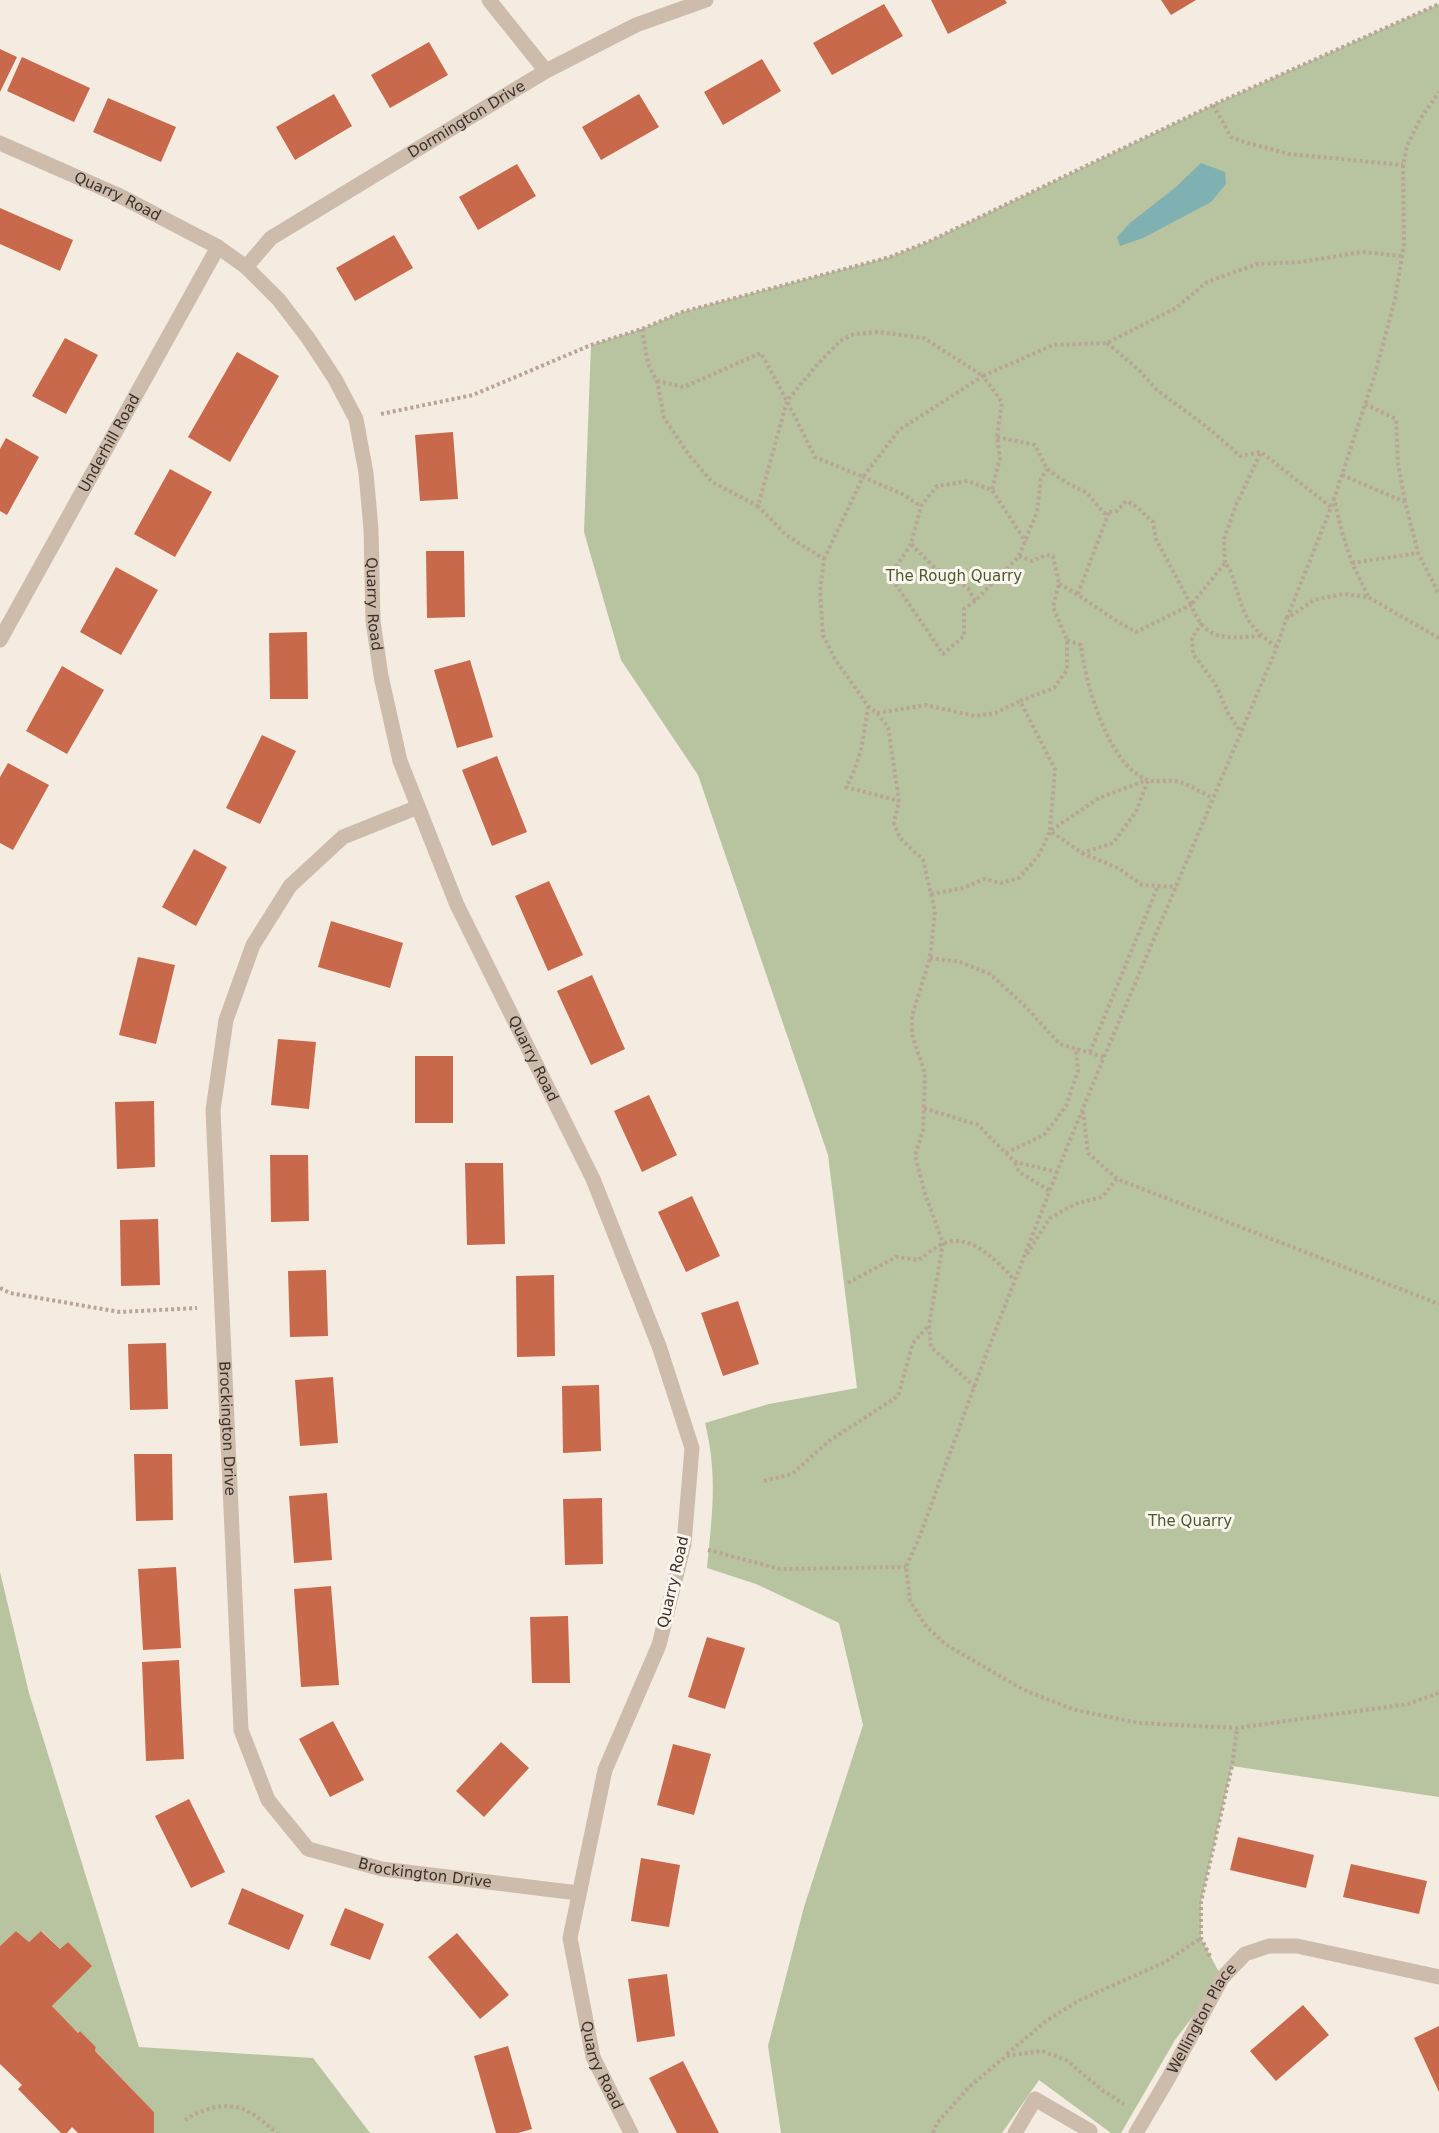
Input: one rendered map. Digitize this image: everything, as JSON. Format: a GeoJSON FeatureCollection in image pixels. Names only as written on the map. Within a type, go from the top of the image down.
{"type":"FeatureCollection","features":[{"type":"Feature","properties":{"kind":"street"},"geometry":{"type":"LineString","coordinates":[[489,0],[546,71]]}},
{"type":"Feature","properties":{"kind":"street","name":"Dormington Drive"},"geometry":{"type":"LineString","coordinates":[[246,267],[271,238],[546,71],[636,25],[706,0]]}},
{"type":"Feature","properties":{"kind":"street","name":"Quarry Road"},"geometry":{"type":"LineString","coordinates":[[0,143],[118,195],[218,247],[246,267],[279,300],[335,379],[356,419],[366,473],[371,530],[373,621],[381,676],[399,761],[457,905],[593,1179],[659,1346],[692,1448],[684,1544],[659,1645],[605,1770],[570,1938],[593,2057],[631,2133]]}},
{"type":"Feature","properties":{"kind":"street","name":"Underhill Road"},"geometry":{"type":"LineString","coordinates":[[0,640],[218,247]]}},
{"type":"Feature","properties":{"kind":"street","name":"Brockington Drive"},"geometry":{"type":"LineString","coordinates":[[418,807],[343,837],[290,886],[253,945],[226,1020],[213,1110],[220,1307],[241,1730],[268,1800],[308,1849],[382,1869],[578,1893]]}},
{"type":"Feature","properties":{"kind":"street","name":"Wellington Place"},"geometry":{"type":"LineString","coordinates":[[1136,2133],[1222,1978],[1245,1954],[1269,1946],[1298,1946],[1439,1977]]}},
{"type":"Feature","properties":{"kind":"street"},"geometry":{"type":"LineString","coordinates":[[1016,2133],[1035,2099],[1090,2131],[1089,2133]]}},
{"type":"Feature","properties":{"kind":"path"},"geometry":{"type":"LineString","coordinates":[[356,419],[473,395],[591,345],[642,329],[682,312],[890,257],[930,241],[1213,105],[1439,4]]}},
{"type":"Feature","properties":{"kind":"path"},"geometry":{"type":"LineString","coordinates":[[1439,92],[1419,121],[1407,146],[1403,165],[1405,232],[1395,299],[1375,374],[1334,499],[1277,647],[1057,1172],[1014,1280],[919,1539],[906,1567],[910,1601],[926,1626],[945,1644],[1024,1690],[1075,1710],[1139,1723],[1237,1728],[1408,1704],[1439,1693]]}},
{"type":"Feature","properties":{"kind":"path"},"geometry":{"type":"LineString","coordinates":[[1213,105],[1231,137],[1241,141],[1289,154],[1403,165]]}},
{"type":"Feature","properties":{"kind":"path"},"geometry":{"type":"LineString","coordinates":[[975,1387],[931,1347],[929,1325],[943,1244],[924,1191],[915,1155],[923,1131],[925,1073],[912,1035],[912,1016],[930,958],[936,911],[922,860],[900,838],[894,823],[899,801],[888,727],[868,706],[835,659],[824,635],[820,591],[824,559],[863,477],[899,430],[983,376],[1053,345],[1107,343],[1176,308],[1207,282],[1257,264],[1301,262],[1362,252],[1402,256]]}},
{"type":"Feature","properties":{"kind":"path"},"geometry":{"type":"LineString","coordinates":[[642,329],[648,364],[657,381],[664,418],[689,455],[712,482],[758,506],[786,535],[824,559]]}},
{"type":"Feature","properties":{"kind":"path"},"geometry":{"type":"LineString","coordinates":[[758,506],[788,401],[840,341],[854,334],[878,332],[924,338],[983,376],[1002,402],[998,437],[1000,458],[992,490]]}},
{"type":"Feature","properties":{"kind":"path"},"geometry":{"type":"LineString","coordinates":[[1107,343],[1139,370],[1157,390],[1207,427],[1240,456],[1262,452],[1331,507]]}},
{"type":"Feature","properties":{"kind":"path"},"geometry":{"type":"LineString","coordinates":[[657,381],[684,387],[761,353],[788,401],[815,457],[902,494],[921,506]]}},
{"type":"Feature","properties":{"kind":"path"},"geometry":{"type":"LineString","coordinates":[[1365,404],[1396,419],[1398,464],[1405,502],[1418,553],[1439,594]]}},
{"type":"Feature","properties":{"kind":"path"},"geometry":{"type":"LineString","coordinates":[[998,437],[1035,445],[1047,469],[1065,482],[1088,493],[1104,513],[1117,511],[1126,501],[1138,506],[1153,522],[1156,539],[1197,619],[1212,635],[1224,638],[1261,636]]}},
{"type":"Feature","properties":{"kind":"path"},"geometry":{"type":"LineString","coordinates":[[1262,452],[1236,506],[1224,539],[1225,563],[1230,569],[1246,618],[1261,636],[1277,647]]}},
{"type":"Feature","properties":{"kind":"path"},"geometry":{"type":"LineString","coordinates":[[1026,542],[992,490],[968,481],[937,486],[921,506],[911,544],[890,576],[943,654],[964,636],[964,609],[975,601],[1019,556],[1026,542],[1037,512],[1041,479],[1047,469]]}},
{"type":"Feature","properties":{"kind":"path"},"geometry":{"type":"LineString","coordinates":[[1342,474],[1405,502]]}},
{"type":"Feature","properties":{"kind":"path"},"geometry":{"type":"LineString","coordinates":[[1334,499],[1352,563],[1368,597]]}},
{"type":"Feature","properties":{"kind":"path"},"geometry":{"type":"LineString","coordinates":[[1078,594],[1109,513]]}},
{"type":"Feature","properties":{"kind":"path"},"geometry":{"type":"LineString","coordinates":[[911,544],[935,568],[968,588],[975,601]]}},
{"type":"Feature","properties":{"kind":"path"},"geometry":{"type":"LineString","coordinates":[[1352,563],[1418,553]]}},
{"type":"Feature","properties":{"kind":"path"},"geometry":{"type":"LineString","coordinates":[[877,713],[926,705],[975,716],[995,714],[1020,701],[1054,688],[1067,670],[1067,640],[1053,607],[1059,584],[1053,556],[1046,555],[1032,561],[1019,556]]}},
{"type":"Feature","properties":{"kind":"path"},"geometry":{"type":"LineString","coordinates":[[1059,584],[1136,632],[1191,605],[1225,563]]}},
{"type":"Feature","properties":{"kind":"path"},"geometry":{"type":"LineString","coordinates":[[1286,619],[1314,600],[1342,594],[1368,597],[1439,638]]}},
{"type":"Feature","properties":{"kind":"path"},"geometry":{"type":"LineString","coordinates":[[1202,623],[1192,638],[1193,654],[1215,683],[1228,713],[1240,732]]}},
{"type":"Feature","properties":{"kind":"path"},"geometry":{"type":"LineString","coordinates":[[1067,640],[1081,645],[1096,713],[1114,748],[1132,771],[1148,780]]}},
{"type":"Feature","properties":{"kind":"path"},"geometry":{"type":"LineString","coordinates":[[931,894],[963,888],[984,879],[1001,883],[1019,878],[1039,855],[1050,831],[1055,769],[1020,701]]}},
{"type":"Feature","properties":{"kind":"path"},"geometry":{"type":"LineString","coordinates":[[868,706],[862,746],[855,772],[846,786],[899,801]]}},
{"type":"Feature","properties":{"kind":"path"},"geometry":{"type":"LineString","coordinates":[[1082,853],[1113,843],[1136,812],[1148,780]]}},
{"type":"Feature","properties":{"kind":"path"},"geometry":{"type":"LineString","coordinates":[[1050,831],[1099,798],[1148,780],[1179,782],[1213,798]]}},
{"type":"Feature","properties":{"kind":"path"},"geometry":{"type":"LineString","coordinates":[[1050,831],[1082,853],[1118,868],[1142,885],[1176,887]]}},
{"type":"Feature","properties":{"kind":"path"},"geometry":{"type":"LineString","coordinates":[[1090,1052],[1158,886]]}},
{"type":"Feature","properties":{"kind":"path"},"geometry":{"type":"LineString","coordinates":[[930,958],[960,962],[990,974],[1023,1004],[1060,1044],[1104,1057]]}},
{"type":"Feature","properties":{"kind":"path"},"geometry":{"type":"LineString","coordinates":[[1006,1154],[1044,1135],[1066,1106],[1078,1071],[1076,1048]]}},
{"type":"Feature","properties":{"kind":"path"},"geometry":{"type":"LineString","coordinates":[[924,1108],[978,1125],[1015,1162],[1019,1172],[1050,1191]]}},
{"type":"Feature","properties":{"kind":"path"},"geometry":{"type":"LineString","coordinates":[[1082,1110],[1088,1153],[1117,1179],[1439,1304]]}},
{"type":"Feature","properties":{"kind":"path"},"geometry":{"type":"LineString","coordinates":[[1015,1162],[1057,1172]]}},
{"type":"Feature","properties":{"kind":"path"},"geometry":{"type":"LineString","coordinates":[[1022,1263],[1050,1218],[1074,1204],[1102,1197],[1117,1179]]}},
{"type":"Feature","properties":{"kind":"path"},"geometry":{"type":"LineString","coordinates":[[848,1282],[896,1257],[918,1260],[943,1244],[960,1240],[990,1254],[1014,1280]]}},
{"type":"Feature","properties":{"kind":"path"},"geometry":{"type":"LineString","coordinates":[[0,1288],[10,1293],[120,1312],[220,1307]]}},
{"type":"Feature","properties":{"kind":"path"},"geometry":{"type":"LineString","coordinates":[[764,1481],[792,1474],[829,1442],[898,1396],[913,1343],[929,1325]]}},
{"type":"Feature","properties":{"kind":"path"},"geometry":{"type":"LineString","coordinates":[[684,1544],[780,1569],[906,1567]]}},
{"type":"Feature","properties":{"kind":"path"},"geometry":{"type":"LineString","coordinates":[[1222,1978],[1201,1938],[1201,1902],[1232,1766],[1237,1728]]}},
{"type":"Feature","properties":{"kind":"path"},"geometry":{"type":"LineString","coordinates":[[1006,2056],[1046,2020],[1078,2001],[1165,1962],[1201,1938]]}},
{"type":"Feature","properties":{"kind":"path"},"geometry":{"type":"LineString","coordinates":[[185,2120],[199,2110],[221,2106],[243,2108],[277,2133]]}},
{"type":"Feature","properties":{"kind":"green space"},"geometry":{"type":"Polygon","coordinates":[[[1439,4],[1439,1797],[1232,1766],[1201,1902],[1201,1938],[1222,1978],[1175,2040],[1121,2133],[1111,2133],[1039,2080],[1002,2133],[781,2133],[768,2046],[804,1907],[863,1725],[839,1623],[756,1584],[707,1568],[713,1478],[705,1423],[769,1404],[857,1388],[828,1155],[698,775],[621,660],[584,532],[591,345],[642,329],[682,312],[890,257],[930,241],[1213,105],[1439,4]]]}},
{"type":"Feature","properties":{"kind":"green space"},"geometry":{"type":"Polygon","coordinates":[[[0,1572],[29,1693],[139,2047],[313,2058],[370,2133],[154,2133],[154,2112],[95,2051],[96,2047],[80,2031],[78,2033],[52,2006],[91,1966],[68,1942],[60,1949],[42,1931],[29,1942],[16,1931],[0,1946],[0,1572]]]}},
{"type":"Feature","properties":{"kind":"water"},"geometry":{"type":"Polygon","coordinates":[[[1201,163],[1225,172],[1226,184],[1211,202],[1143,238],[1120,246],[1117,237],[1130,223],[1176,187],[1201,163]]]}},
{"type":"Feature","properties":{"kind":"building"},"geometry":{"type":"Polygon","coordinates":[[[931,0],[1005,0],[1007,3],[948,34],[931,0]]]}},
{"type":"Feature","properties":{"kind":"building"},"geometry":{"type":"Polygon","coordinates":[[[1161,0],[1196,0],[1171,15],[1161,0]]]}},
{"type":"Feature","properties":{"kind":"building"},"geometry":{"type":"Polygon","coordinates":[[[884,4],[903,36],[832,75],[813,43],[884,4]]]}},
{"type":"Feature","properties":{"kind":"building"},"geometry":{"type":"Polygon","coordinates":[[[429,42],[448,75],[390,108],[371,75],[429,42]]]}},
{"type":"Feature","properties":{"kind":"building"},"geometry":{"type":"Polygon","coordinates":[[[0,49],[17,57],[0,92],[0,49]]]}},
{"type":"Feature","properties":{"kind":"building"},"geometry":{"type":"Polygon","coordinates":[[[22,57],[90,88],[74,122],[7,91],[22,57]]]}},
{"type":"Feature","properties":{"kind":"building"},"geometry":{"type":"Polygon","coordinates":[[[762,59],[781,91],[723,125],[704,92],[762,59]]]}},
{"type":"Feature","properties":{"kind":"building"},"geometry":{"type":"Polygon","coordinates":[[[334,94],[352,126],[295,160],[276,127],[334,94]]]}},
{"type":"Feature","properties":{"kind":"building"},"geometry":{"type":"Polygon","coordinates":[[[639,94],[659,127],[601,160],[582,127],[639,94]]]}},
{"type":"Feature","properties":{"kind":"building"},"geometry":{"type":"Polygon","coordinates":[[[108,98],[176,127],[161,162],[93,132],[108,98]]]}},
{"type":"Feature","properties":{"kind":"building"},"geometry":{"type":"Polygon","coordinates":[[[517,164],[536,196],[478,230],[459,197],[517,164]]]}},
{"type":"Feature","properties":{"kind":"building"},"geometry":{"type":"Polygon","coordinates":[[[0,208],[73,240],[60,271],[0,244],[0,208]]]}},
{"type":"Feature","properties":{"kind":"building"},"geometry":{"type":"Polygon","coordinates":[[[394,235],[413,268],[355,301],[336,268],[394,235]]]}},
{"type":"Feature","properties":{"kind":"building"},"geometry":{"type":"Polygon","coordinates":[[[65,338],[98,355],[66,414],[32,396],[65,338]]]}},
{"type":"Feature","properties":{"kind":"building"},"geometry":{"type":"Polygon","coordinates":[[[237,352],[279,376],[230,462],[188,437],[237,352]]]}},
{"type":"Feature","properties":{"kind":"building"},"geometry":{"type":"Polygon","coordinates":[[[453,432],[458,499],[420,501],[415,435],[453,432]]]}},
{"type":"Feature","properties":{"kind":"building"},"geometry":{"type":"Polygon","coordinates":[[[6,438],[39,457],[7,515],[0,511],[0,449],[6,438]]]}},
{"type":"Feature","properties":{"kind":"building"},"geometry":{"type":"Polygon","coordinates":[[[170,469],[212,492],[175,557],[134,534],[170,469]]]}},
{"type":"Feature","properties":{"kind":"building"},"geometry":{"type":"Polygon","coordinates":[[[426,551],[464,551],[465,617],[427,618],[426,551]]]}},
{"type":"Feature","properties":{"kind":"building"},"geometry":{"type":"Polygon","coordinates":[[[116,567],[158,590],[121,655],[80,632],[116,567]]]}},
{"type":"Feature","properties":{"kind":"building"},"geometry":{"type":"Polygon","coordinates":[[[307,632],[308,699],[270,699],[269,633],[307,632]]]}},
{"type":"Feature","properties":{"kind":"building"},"geometry":{"type":"Polygon","coordinates":[[[470,660],[493,737],[457,748],[434,670],[470,660]]]}},
{"type":"Feature","properties":{"kind":"building"},"geometry":{"type":"Polygon","coordinates":[[[62,666],[104,690],[67,754],[26,731],[62,666]]]}},
{"type":"Feature","properties":{"kind":"building"},"geometry":{"type":"Polygon","coordinates":[[[262,735],[296,751],[260,824],[226,808],[262,735]]]}},
{"type":"Feature","properties":{"kind":"building"},"geometry":{"type":"Polygon","coordinates":[[[497,756],[527,832],[492,846],[462,770],[497,756]]]}},
{"type":"Feature","properties":{"kind":"building"},"geometry":{"type":"Polygon","coordinates":[[[8,763],[49,785],[13,850],[0,843],[0,777],[8,763]]]}},
{"type":"Feature","properties":{"kind":"building"},"geometry":{"type":"Polygon","coordinates":[[[194,849],[227,867],[196,926],[162,907],[194,849]]]}},
{"type":"Feature","properties":{"kind":"building"},"geometry":{"type":"Polygon","coordinates":[[[549,881],[583,955],[548,971],[515,896],[549,881]]]}},
{"type":"Feature","properties":{"kind":"building"},"geometry":{"type":"Polygon","coordinates":[[[331,921],[403,943],[390,988],[318,967],[331,921]]]}},
{"type":"Feature","properties":{"kind":"building"},"geometry":{"type":"Polygon","coordinates":[[[138,957],[175,965],[156,1044],[119,1035],[138,957]]]}},
{"type":"Feature","properties":{"kind":"building"},"geometry":{"type":"Polygon","coordinates":[[[592,975],[625,1049],[591,1065],[557,991],[592,975]]]}},
{"type":"Feature","properties":{"kind":"building"},"geometry":{"type":"Polygon","coordinates":[[[278,1039],[316,1042],[309,1109],[271,1105],[278,1039]]]}},
{"type":"Feature","properties":{"kind":"building"},"geometry":{"type":"Polygon","coordinates":[[[415,1056],[453,1056],[453,1123],[415,1123],[415,1056]]]}},
{"type":"Feature","properties":{"kind":"building"},"geometry":{"type":"Polygon","coordinates":[[[649,1095],[677,1155],[642,1172],[614,1111],[649,1095]]]}},
{"type":"Feature","properties":{"kind":"building"},"geometry":{"type":"Polygon","coordinates":[[[154,1101],[155,1167],[117,1169],[115,1102],[154,1101]]]}},
{"type":"Feature","properties":{"kind":"building"},"geometry":{"type":"Polygon","coordinates":[[[270,1155],[308,1155],[309,1221],[271,1222],[270,1155]]]}},
{"type":"Feature","properties":{"kind":"building"},"geometry":{"type":"Polygon","coordinates":[[[465,1163],[503,1163],[505,1244],[467,1245],[465,1163]]]}},
{"type":"Feature","properties":{"kind":"building"},"geometry":{"type":"Polygon","coordinates":[[[692,1196],[720,1256],[686,1272],[658,1212],[692,1196]]]}},
{"type":"Feature","properties":{"kind":"building"},"geometry":{"type":"Polygon","coordinates":[[[158,1219],[160,1285],[121,1286],[120,1220],[158,1219]]]}},
{"type":"Feature","properties":{"kind":"building"},"geometry":{"type":"Polygon","coordinates":[[[326,1270],[328,1336],[290,1337],[288,1271],[326,1270]]]}},
{"type":"Feature","properties":{"kind":"building"},"geometry":{"type":"Polygon","coordinates":[[[554,1275],[555,1356],[517,1357],[516,1276],[554,1275]]]}},
{"type":"Feature","properties":{"kind":"building"},"geometry":{"type":"Polygon","coordinates":[[[738,1301],[759,1364],[723,1376],[701,1313],[738,1301]]]}},
{"type":"Feature","properties":{"kind":"building"},"geometry":{"type":"Polygon","coordinates":[[[166,1343],[168,1409],[130,1410],[128,1344],[166,1343]]]}},
{"type":"Feature","properties":{"kind":"building"},"geometry":{"type":"Polygon","coordinates":[[[333,1377],[338,1443],[300,1446],[295,1380],[333,1377]]]}},
{"type":"Feature","properties":{"kind":"building"},"geometry":{"type":"Polygon","coordinates":[[[599,1385],[601,1451],[563,1453],[562,1386],[599,1385]]]}},
{"type":"Feature","properties":{"kind":"building"},"geometry":{"type":"Polygon","coordinates":[[[134,1454],[172,1454],[173,1520],[136,1521],[134,1454]]]}},
{"type":"Feature","properties":{"kind":"building"},"geometry":{"type":"Polygon","coordinates":[[[327,1493],[332,1560],[294,1563],[289,1496],[327,1493]]]}},
{"type":"Feature","properties":{"kind":"building"},"geometry":{"type":"Polygon","coordinates":[[[602,1498],[603,1564],[565,1565],[563,1499],[602,1498]]]}},
{"type":"Feature","properties":{"kind":"building"},"geometry":{"type":"Polygon","coordinates":[[[176,1567],[181,1648],[143,1650],[138,1569],[176,1567]]]}},
{"type":"Feature","properties":{"kind":"building"},"geometry":{"type":"Polygon","coordinates":[[[331,1586],[339,1685],[301,1687],[294,1589],[331,1586]]]}},
{"type":"Feature","properties":{"kind":"building"},"geometry":{"type":"Polygon","coordinates":[[[568,1616],[570,1683],[532,1683],[530,1617],[568,1616]]]}},
{"type":"Feature","properties":{"kind":"building"},"geometry":{"type":"Polygon","coordinates":[[[707,1637],[745,1648],[725,1709],[688,1697],[707,1637]]]}},
{"type":"Feature","properties":{"kind":"building"},"geometry":{"type":"Polygon","coordinates":[[[179,1660],[184,1759],[146,1761],[142,1662],[179,1660]]]}},
{"type":"Feature","properties":{"kind":"building"},"geometry":{"type":"Polygon","coordinates":[[[333,1721],[364,1780],[330,1797],[299,1739],[333,1721]]]}},
{"type":"Feature","properties":{"kind":"building"},"geometry":{"type":"Polygon","coordinates":[[[501,1742],[529,1768],[484,1817],[456,1791],[501,1742]]]}},
{"type":"Feature","properties":{"kind":"building"},"geometry":{"type":"Polygon","coordinates":[[[673,1744],[711,1754],[694,1815],[657,1805],[673,1744]]]}},
{"type":"Feature","properties":{"kind":"building"},"geometry":{"type":"Polygon","coordinates":[[[189,1799],[225,1872],[191,1888],[155,1816],[189,1799]]]}},
{"type":"Feature","properties":{"kind":"building"},"geometry":{"type":"Polygon","coordinates":[[[1238,1837],[1314,1855],[1306,1888],[1230,1870],[1238,1837]]]}},
{"type":"Feature","properties":{"kind":"building"},"geometry":{"type":"Polygon","coordinates":[[[641,1858],[680,1865],[669,1927],[631,1921],[641,1858]]]}},
{"type":"Feature","properties":{"kind":"building"},"geometry":{"type":"Polygon","coordinates":[[[1351,1864],[1427,1881],[1419,1914],[1343,1897],[1351,1864]]]}},
{"type":"Feature","properties":{"kind":"building"},"geometry":{"type":"Polygon","coordinates":[[[242,1888],[304,1915],[289,1950],[228,1924],[242,1888]]]}},
{"type":"Feature","properties":{"kind":"building"},"geometry":{"type":"Polygon","coordinates":[[[345,1908],[384,1924],[370,1960],[330,1945],[345,1908]]]}},
{"type":"Feature","properties":{"kind":"building"},"geometry":{"type":"Polygon","coordinates":[[[16,1931],[29,1942],[41,1931],[60,1949],[68,1942],[92,1966],[52,2006],[78,2033],[80,2031],[96,2047],[95,2051],[154,2112],[154,2133],[78,2133],[72,2127],[67,2133],[61,2133],[18,2089],[22,2085],[0,2064],[0,1946],[16,1931]]]}},
{"type":"Feature","properties":{"kind":"building"},"geometry":{"type":"Polygon","coordinates":[[[457,1933],[509,1995],[480,2019],[428,1957],[457,1933]]]}},
{"type":"Feature","properties":{"kind":"building"},"geometry":{"type":"Polygon","coordinates":[[[667,1974],[675,2036],[637,2042],[628,1979],[667,1974]]]}},
{"type":"Feature","properties":{"kind":"building"},"geometry":{"type":"Polygon","coordinates":[[[1303,2005],[1329,2035],[1276,2081],[1250,2051],[1303,2005]]]}},
{"type":"Feature","properties":{"kind":"building"},"geometry":{"type":"Polygon","coordinates":[[[1439,2026],[1439,2092],[1414,2038],[1439,2026]]]}},
{"type":"Feature","properties":{"kind":"building"},"geometry":{"type":"Polygon","coordinates":[[[508,2046],[532,2129],[518,2133],[496,2133],[474,2056],[508,2046]]]}},
{"type":"Feature","properties":{"kind":"building"},"geometry":{"type":"Polygon","coordinates":[[[683,2061],[719,2133],[677,2133],[649,2078],[683,2061]]]}},
{"type":"Feature","properties":{"kind":"park label","name":"The Rough Quarry"},"geometry":{"type":"Point","coordinates":[954,576]}},
{"type":"Feature","properties":{"kind":"park label","name":"The Quarry"},"geometry":{"type":"Point","coordinates":[1190,1521]}}]}
